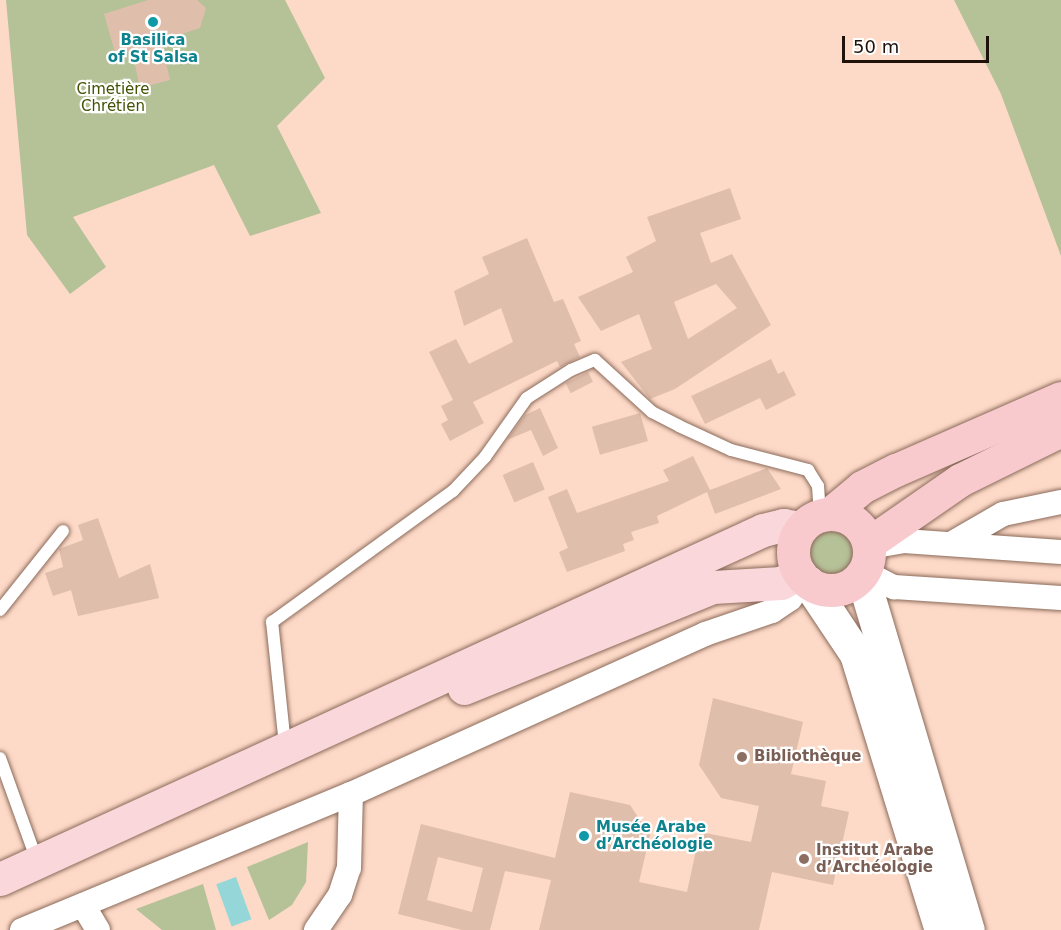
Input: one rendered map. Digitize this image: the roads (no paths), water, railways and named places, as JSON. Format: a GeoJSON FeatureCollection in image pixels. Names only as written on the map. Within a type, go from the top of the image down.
{"type":"FeatureCollection","features":[{"type":"Feature","properties":{"kind":"highway"},"geometry":{"type":"LineString","coordinates":[[1061,398],[862,487],[817,519],[792,551],[804,578],[842,588],[866,559],[981,468],[1061,430]]}},
{"type":"Feature","properties":{"kind":"highway"},"geometry":{"type":"LineString","coordinates":[[817,519],[859,525],[866,559]]}},
{"type":"Feature","properties":{"kind":"main road"},"geometry":{"type":"LineString","coordinates":[[255,767],[285,746],[763,530],[817,519]]}},
{"type":"Feature","properties":{"kind":"main road"},"geometry":{"type":"LineString","coordinates":[[866,559],[968,930]]}},
{"type":"Feature","properties":{"kind":"main road"},"geometry":{"type":"LineString","coordinates":[[0,879],[255,767],[310,751],[713,587],[781,583],[804,578],[859,661],[940,930]]}},
{"type":"Feature","properties":{"kind":"street"},"geometry":{"type":"LineString","coordinates":[[951,544],[1002,514],[1061,502]]}},
{"type":"Feature","properties":{"kind":"street"},"geometry":{"type":"LineString","coordinates":[[1061,552],[904,541],[866,559],[894,586],[1061,598]]}},
{"type":"Feature","properties":{"kind":"street"},"geometry":{"type":"LineString","coordinates":[[22,930],[351,794],[705,634],[772,610],[790,599],[804,578]]}},
{"type":"Feature","properties":{"kind":"street"},"geometry":{"type":"LineString","coordinates":[[316,930],[340,895],[349,868],[351,794]]}},
{"type":"Feature","properties":{"kind":"street"},"geometry":{"type":"LineString","coordinates":[[83,905],[98,930]]}},
{"type":"Feature","properties":{"kind":"lane"},"geometry":{"type":"LineString","coordinates":[[285,746],[272,621],[453,491],[485,457],[527,398],[571,370],[595,360],[670,421],[730,450],[808,470],[818,486],[817,519]]}},
{"type":"Feature","properties":{"kind":"lane"},"geometry":{"type":"LineString","coordinates":[[0,610],[63,531]]}},
{"type":"Feature","properties":{"kind":"lane"},"geometry":{"type":"LineString","coordinates":[[0,758],[37,862]]}},
{"type":"Feature","properties":{"kind":"water"},"geometry":{"type":"Polygon","coordinates":[[[236,877],[251,919],[232,926],[216,884],[236,877]]]}},
{"type":"Feature","properties":{"kind":"place","name":"Basilica of St Salsa"},"geometry":{"type":"Point","coordinates":[153,22]}},
{"type":"Feature","properties":{"kind":"place","name":"Bibliothèque"},"geometry":{"type":"Point","coordinates":[742,757]}},
{"type":"Feature","properties":{"kind":"place","name":"Musée Arabe d’Archéologie"},"geometry":{"type":"Point","coordinates":[584,836]}},
{"type":"Feature","properties":{"kind":"place","name":"Institut Arabe d’Archéologie"},"geometry":{"type":"Point","coordinates":[804,859]}},
{"type":"Feature","properties":{"kind":"park label","name":"Cimetière Chrétien"},"geometry":{"type":"Point","coordinates":[113,98]}}]}
